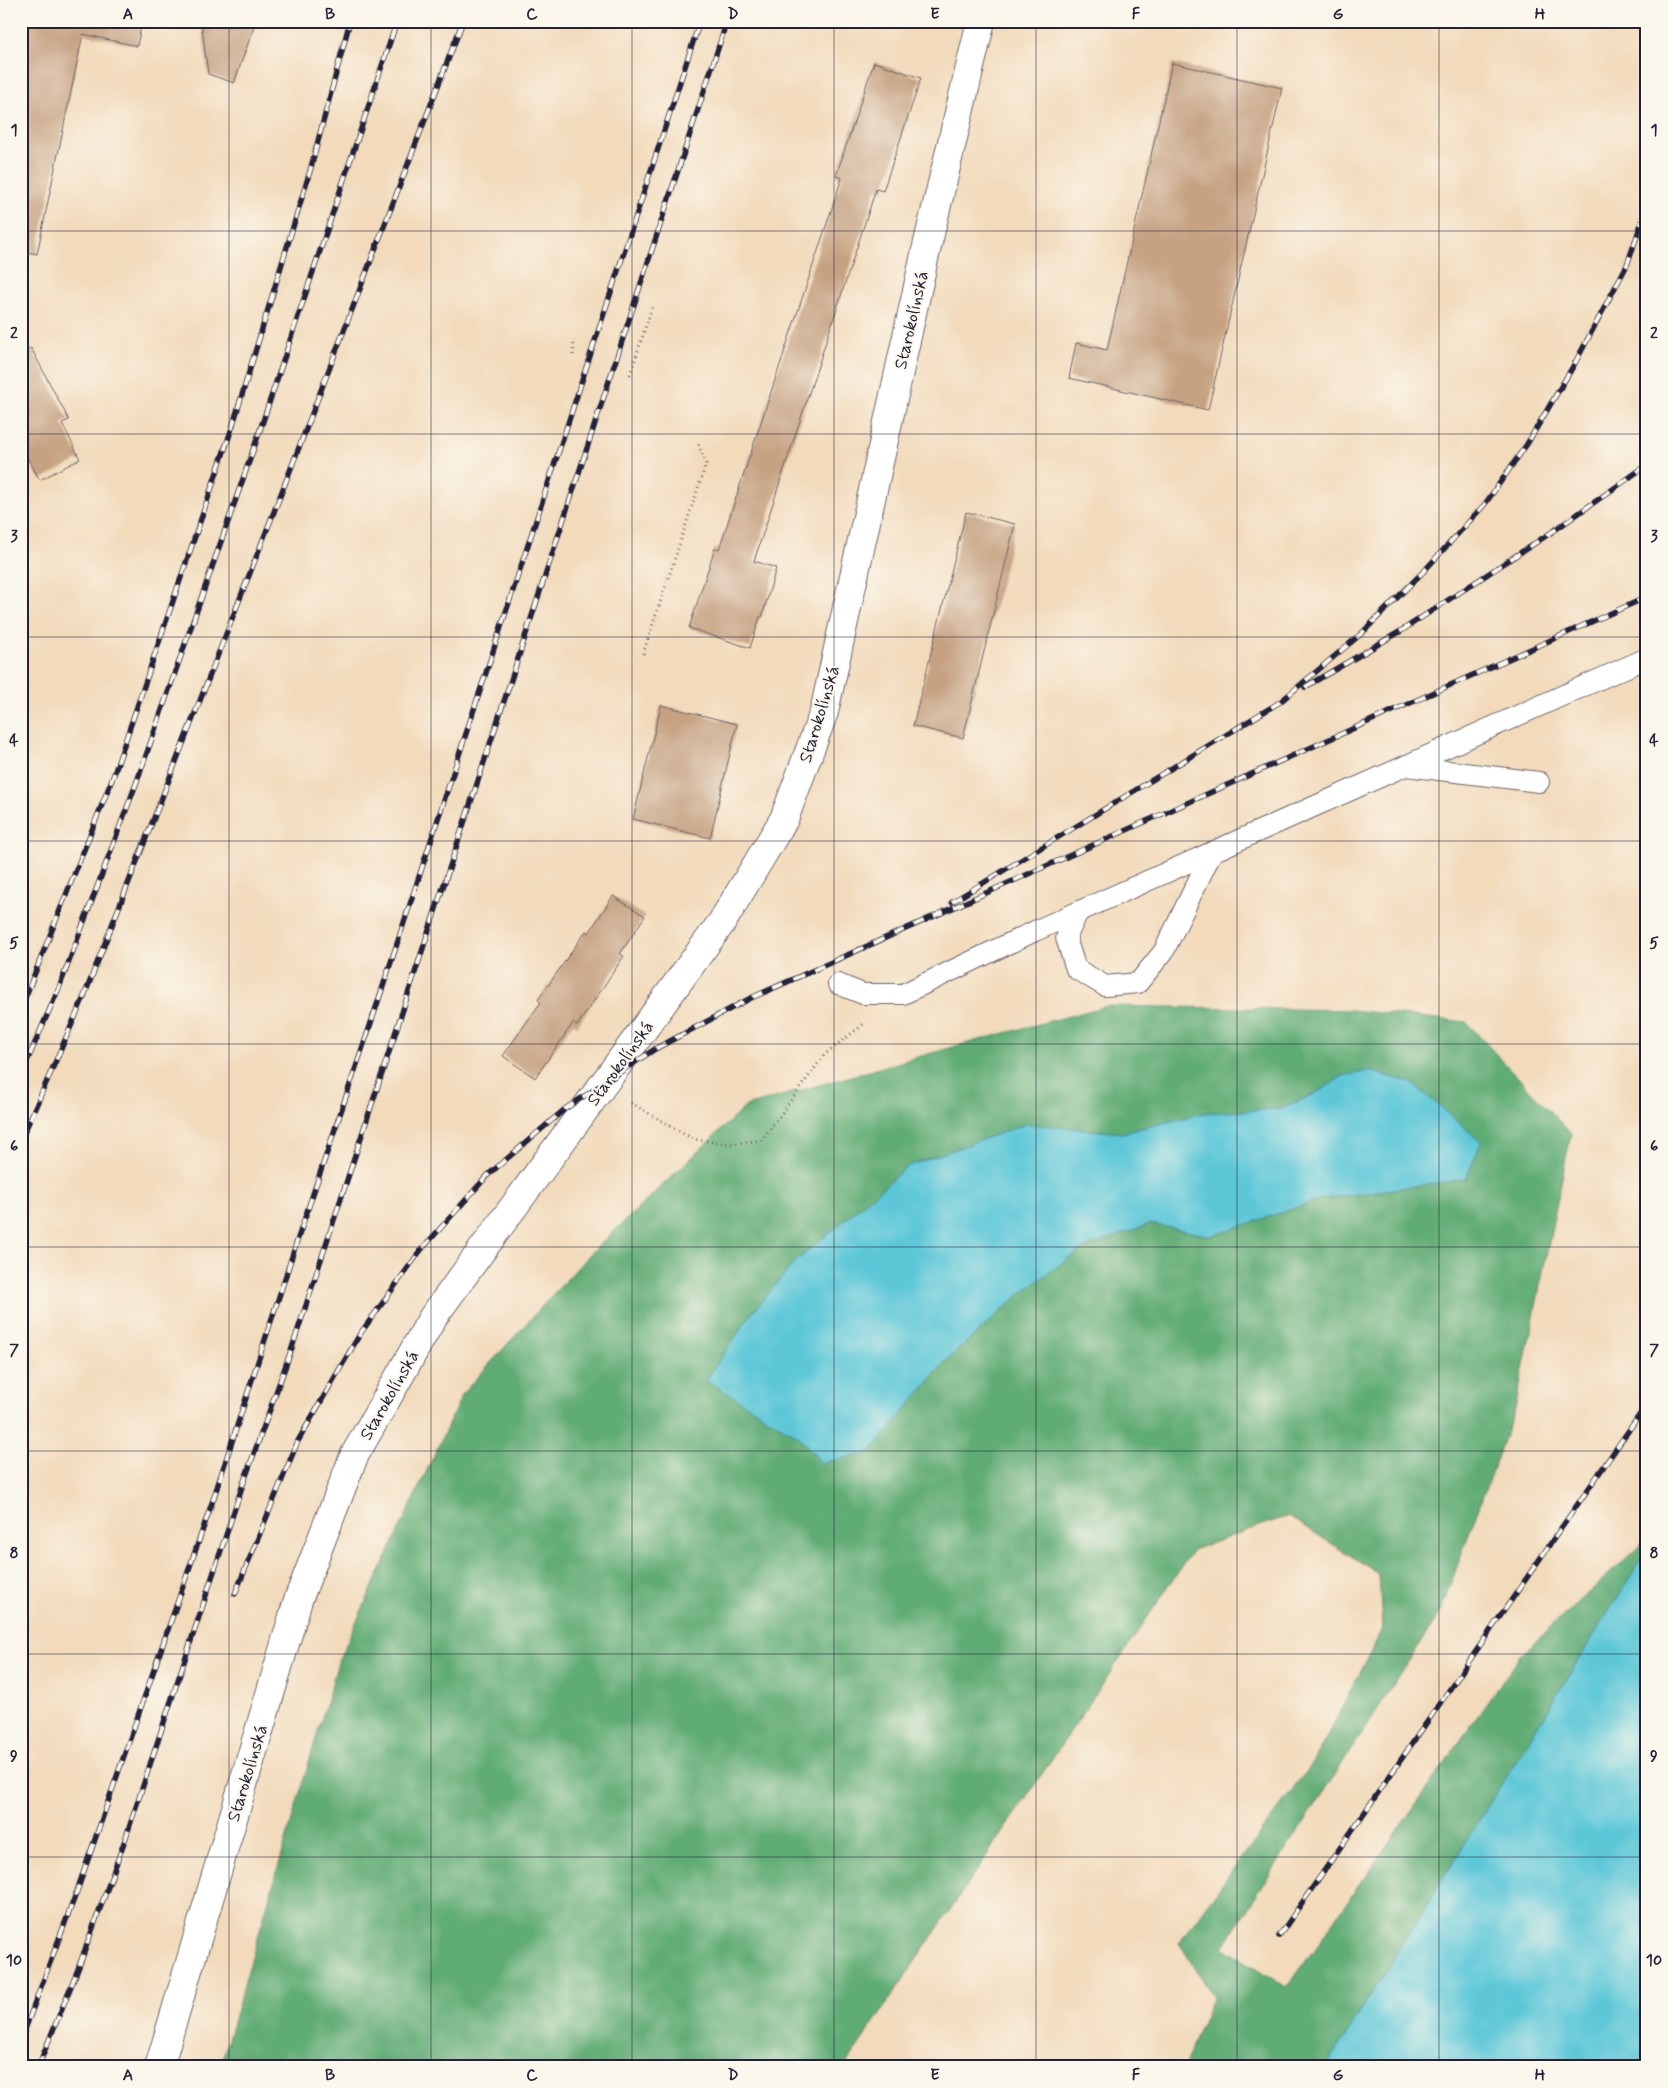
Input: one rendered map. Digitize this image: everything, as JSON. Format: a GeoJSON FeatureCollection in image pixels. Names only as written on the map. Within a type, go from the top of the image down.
{"type":"FeatureCollection","features":[{"type":"Feature","properties":{"kind":"street","name":"Starokolínská"},"geometry":{"type":"LineString","coordinates":[[160,2067],[298,1600],[354,1456],[433,1317],[722,922],[784,819],[824,712],[924,259],[981,21]]}},
{"type":"Feature","properties":{"kind":"lane"},"geometry":{"type":"LineString","coordinates":[[838,984],[863,994],[903,994],[1078,912],[1647,658]]}},
{"type":"Feature","properties":{"kind":"lane"},"geometry":{"type":"LineString","coordinates":[[1404,766],[1538,782]]}},
{"type":"Feature","properties":{"kind":"lane"},"geometry":{"type":"LineString","coordinates":[[1078,912],[1066,938],[1076,970],[1105,986],[1138,983],[1164,951],[1212,852]]}},
{"type":"Feature","properties":{"kind":"path"},"geometry":{"type":"LineString","coordinates":[[630,375],[652,307]]}},
{"type":"Feature","properties":{"kind":"path"},"geometry":{"type":"LineString","coordinates":[[573,355],[574,340]]}},
{"type":"Feature","properties":{"kind":"path"},"geometry":{"type":"LineString","coordinates":[[643,654],[706,464],[698,443]]}},
{"type":"Feature","properties":{"kind":"path"},"geometry":{"type":"LineString","coordinates":[[603,1086],[693,1139],[729,1144],[762,1140],[825,1054],[903,994]]}},
{"type":"Feature","properties":{"kind":"green space"},"geometry":{"type":"Polygon","coordinates":[[[1107,1006],[1351,1010],[1466,1022],[1571,1134],[1515,1409],[1440,1613],[1223,1947],[1287,1988],[1519,1657],[1647,1539],[1647,1550],[1326,2067],[1184,2067],[1213,1996],[1179,1943],[1315,1759],[1382,1631],[1379,1574],[1288,1516],[1193,1550],[844,2067],[220,2067],[339,1659],[463,1393],[589,1255],[746,1106],[960,1045],[1107,1006]],[[1343,1076],[1315,1094],[1281,1109],[1204,1113],[1122,1133],[1026,1124],[908,1166],[795,1262],[751,1314],[707,1379],[799,1437],[821,1462],[869,1453],[944,1363],[1020,1294],[1080,1250],[1150,1224],[1211,1236],[1322,1199],[1466,1179],[1440,1109],[1412,1083],[1343,1076]]]}},
{"type":"Feature","properties":{"kind":"water"},"geometry":{"type":"Polygon","coordinates":[[[1369,1071],[1412,1083],[1481,1142],[1466,1179],[1322,1199],[1211,1236],[1150,1224],[1080,1250],[1020,1294],[944,1363],[870,1453],[821,1463],[799,1437],[706,1380],[751,1314],[795,1262],[908,1166],[1026,1124],[1122,1133],[1204,1113],[1281,1109],[1315,1094],[1343,1076],[1369,1071]]]}},
{"type":"Feature","properties":{"kind":"water"},"geometry":{"type":"Polygon","coordinates":[[[1647,1550],[1647,2067],[1326,2067],[1647,1550]]]}},
{"type":"Feature","properties":{"kind":"building"},"geometry":{"type":"Polygon","coordinates":[[[21,21],[142,21],[137,46],[83,34],[37,254],[21,251],[21,21]]]}},
{"type":"Feature","properties":{"kind":"building"},"geometry":{"type":"Polygon","coordinates":[[[201,21],[256,21],[234,83],[208,74],[201,21]]]}},
{"type":"Feature","properties":{"kind":"building"},"geometry":{"type":"Polygon","coordinates":[[[874,62],[921,78],[883,191],[876,189],[754,561],[776,568],[762,617],[760,617],[750,648],[689,628],[715,548],[719,549],[842,178],[836,176],[874,62]]]}},
{"type":"Feature","properties":{"kind":"building"},"geometry":{"type":"Polygon","coordinates":[[[1172,63],[1282,88],[1208,410],[1069,378],[1076,343],[1107,350],[1172,63]]]}},
{"type":"Feature","properties":{"kind":"building"},"geometry":{"type":"Polygon","coordinates":[[[31,348],[69,420],[62,423],[80,459],[40,480],[21,447],[21,354],[31,348]]]}},
{"type":"Feature","properties":{"kind":"building"},"geometry":{"type":"Polygon","coordinates":[[[966,512],[1015,524],[963,738],[913,726],[966,512]]]}},
{"type":"Feature","properties":{"kind":"building"},"geometry":{"type":"Polygon","coordinates":[[[661,705],[737,724],[710,838],[633,819],[661,705]]]}},
{"type":"Feature","properties":{"kind":"building"},"geometry":{"type":"Polygon","coordinates":[[[613,896],[645,916],[620,954],[624,956],[577,1026],[573,1023],[535,1078],[503,1056],[541,1002],[538,1000],[586,931],[589,933],[613,896]]]}},
{"type":"Feature","properties":{"kind":"railway"},"geometry":{"type":"LineString","coordinates":[[21,1008],[113,777],[232,428],[310,171],[350,21]]}},
{"type":"Feature","properties":{"kind":"railway"},"geometry":{"type":"LineString","coordinates":[[21,1075],[59,988],[136,784],[257,439],[397,21]]}},
{"type":"Feature","properties":{"kind":"railway"},"geometry":{"type":"LineString","coordinates":[[21,1140],[83,999],[288,476],[463,21]]}},
{"type":"Feature","properties":{"kind":"railway"},"geometry":{"type":"LineString","coordinates":[[21,2040],[77,1891],[213,1500],[700,21]]}},
{"type":"Feature","properties":{"kind":"railway"},"geometry":{"type":"LineString","coordinates":[[38,2067],[78,1969],[126,1837],[242,1487],[292,1348],[727,21]]}},
{"type":"Feature","properties":{"kind":"railway"},"geometry":{"type":"LineString","coordinates":[[952,902],[1280,702],[1361,634],[1425,570],[1485,504],[1527,444],[1575,363],[1627,265],[1647,207]]}},
{"type":"Feature","properties":{"kind":"railway"},"geometry":{"type":"LineString","coordinates":[[1305,687],[1401,631],[1555,530],[1647,465]]}},
{"type":"Feature","properties":{"kind":"railway"},"geometry":{"type":"LineString","coordinates":[[235,1594],[298,1441],[360,1334],[421,1250],[488,1175],[565,1109],[655,1049],[749,999],[1647,597]]}},
{"type":"Feature","properties":{"kind":"railway"},"geometry":{"type":"LineString","coordinates":[[1279,1936],[1647,1404]]}}]}
